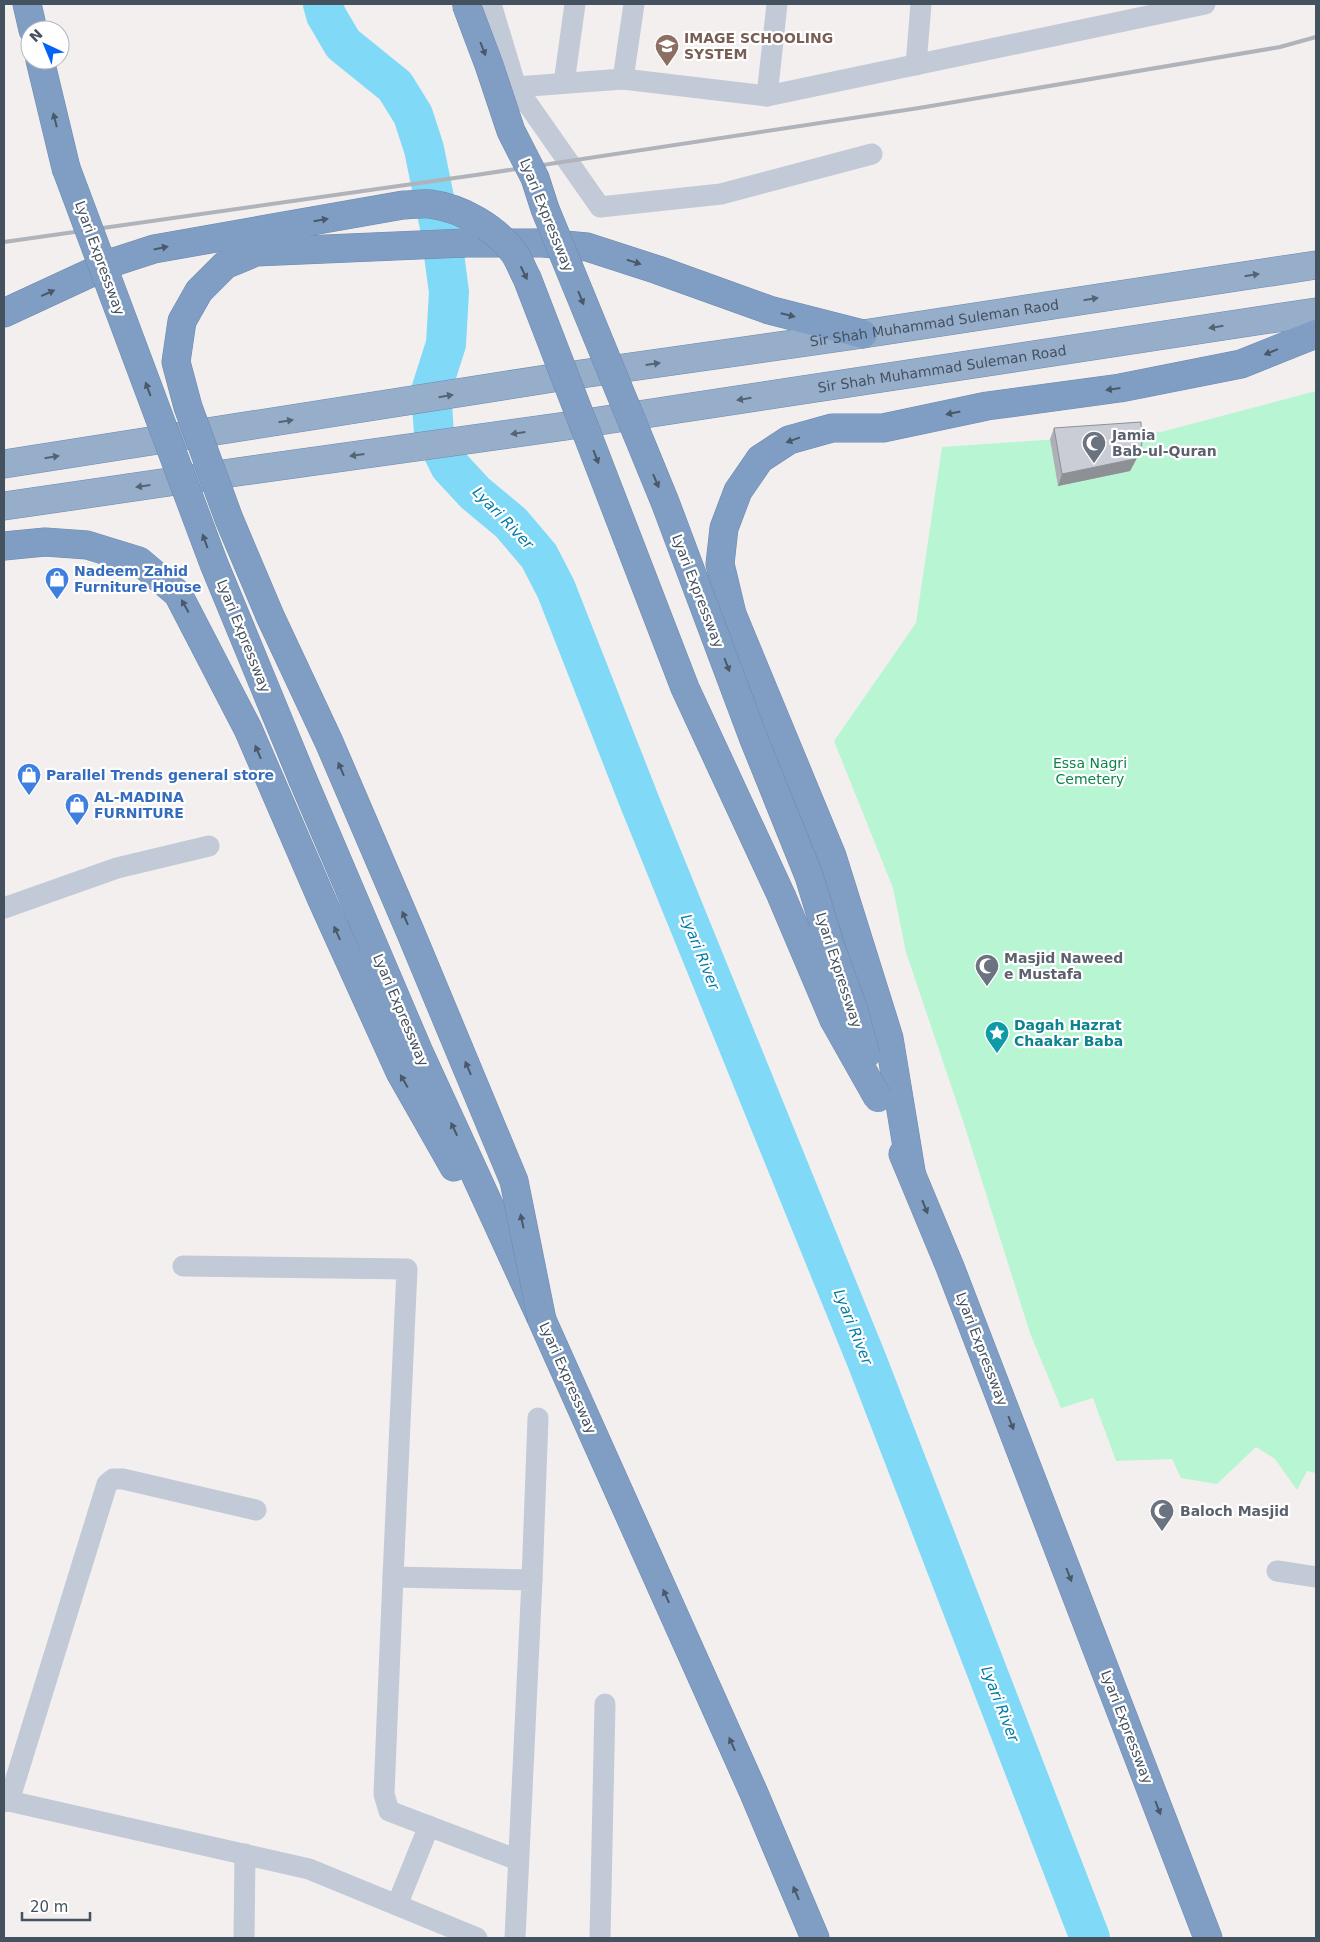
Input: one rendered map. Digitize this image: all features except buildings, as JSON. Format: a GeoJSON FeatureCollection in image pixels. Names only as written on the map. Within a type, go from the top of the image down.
{"type":"FeatureCollection","features":[{"type":"Feature","properties":{"kind":"highway"},"geometry":{"type":"LineString","coordinates":[[27,4],[31,20]]}},
{"type":"Feature","properties":{"kind":"highway","name":"Lyari Expressway"},"geometry":{"type":"LineString","coordinates":[[466,4],[511,131],[535,178],[548,218],[665,502],[753,737],[809,876],[830,945],[853,1008],[878,1098],[911,1171],[996,1386],[1205,1933]]}},
{"type":"Feature","properties":{"kind":"highway","name":"Lyari Expressway"},"geometry":{"type":"LineString","coordinates":[[42,70],[66,168],[214,564],[303,780],[418,1050],[542,1320],[753,1791],[815,1938]]}},
{"type":"Feature","properties":{"kind":"highway"},"geometry":{"type":"LineString","coordinates":[[4,313],[114,262],[154,250],[200,240],[403,205],[429,204],[448,208],[489,228],[514,254],[527,278],[685,688],[781,895],[834,1020],[878,1098]]}},
{"type":"Feature","properties":{"kind":"highway"},"geometry":{"type":"LineString","coordinates":[[542,1320],[514,1181],[333,751],[270,616],[236,536],[188,407],[176,362],[182,321],[199,291],[226,265],[256,252],[466,243],[543,243],[587,247],[769,310],[863,334]]}},
{"type":"Feature","properties":{"kind":"highway","name":"Sir Shah Muhammad Suleman Raod"},"geometry":{"type":"LineString","coordinates":[[4,464],[238,429],[553,378],[863,334],[1316,265]]}},
{"type":"Feature","properties":{"kind":"highway","name":"Sir Shah Muhammad Suleman Road"},"geometry":{"type":"LineString","coordinates":[[4,506],[566,426],[1316,312]]}},
{"type":"Feature","properties":{"kind":"highway"},"geometry":{"type":"LineString","coordinates":[[911,1171],[889,1038],[832,856],[732,614],[720,564],[724,528],[738,491],[760,459],[789,440],[832,428],[882,428],[987,406],[1120,388],[1241,364],[1316,334]]}},
{"type":"Feature","properties":{"kind":"highway"},"geometry":{"type":"LineString","coordinates":[[4,546],[45,542],[87,545],[140,561],[178,594],[248,729],[322,900],[400,1072],[542,1320]]}},
{"type":"Feature","properties":{"kind":"street"},"geometry":{"type":"LineString","coordinates":[[490,4],[516,87],[600,208],[721,194],[872,154]]}},
{"type":"Feature","properties":{"kind":"street"},"geometry":{"type":"LineString","coordinates":[[564,83],[575,4]]}},
{"type":"Feature","properties":{"kind":"street"},"geometry":{"type":"LineString","coordinates":[[624,78],[634,4]]}},
{"type":"Feature","properties":{"kind":"street"},"geometry":{"type":"LineString","coordinates":[[767,96],[777,4]]}},
{"type":"Feature","properties":{"kind":"street"},"geometry":{"type":"LineString","coordinates":[[916,65],[921,4]]}},
{"type":"Feature","properties":{"kind":"street"},"geometry":{"type":"LineString","coordinates":[[516,87],[624,78],[767,96],[1206,4]]}},
{"type":"Feature","properties":{"kind":"street"},"geometry":{"type":"LineString","coordinates":[[4,908],[117,868],[208,846]]}},
{"type":"Feature","properties":{"kind":"street"},"geometry":{"type":"LineString","coordinates":[[183,1266],[407,1269],[384,1794],[389,1811],[518,1860]]}},
{"type":"Feature","properties":{"kind":"street"},"geometry":{"type":"LineString","coordinates":[[515,1938],[538,1418]]}},
{"type":"Feature","properties":{"kind":"street"},"geometry":{"type":"LineString","coordinates":[[256,1510],[123,1479],[113,1479],[107,1484],[6,1802],[310,1869],[477,1938]]}},
{"type":"Feature","properties":{"kind":"street"},"geometry":{"type":"LineString","coordinates":[[1277,1571],[1316,1577]]}},
{"type":"Feature","properties":{"kind":"street"},"geometry":{"type":"LineString","coordinates":[[393,1577],[532,1580]]}},
{"type":"Feature","properties":{"kind":"street"},"geometry":{"type":"LineString","coordinates":[[600,1938],[605,1704]]}},
{"type":"Feature","properties":{"kind":"street"},"geometry":{"type":"LineString","coordinates":[[397,1905],[429,1826]]}},
{"type":"Feature","properties":{"kind":"street"},"geometry":{"type":"LineString","coordinates":[[244,1938],[245,1854]]}},
{"type":"Feature","properties":{"kind":"green space","name":"Essa Nagri Cemetery"},"geometry":{"type":"Polygon","coordinates":[[[1316,391],[1316,1473],[1307,1471],[1297,1490],[1275,1459],[1256,1447],[1217,1484],[1181,1478],[1172,1459],[1116,1461],[1093,1398],[1061,1408],[1030,1333],[964,1124],[906,952],[893,888],[834,741],[916,623],[942,447],[1161,432],[1316,391]]]}},
{"type":"Feature","properties":{"kind":"waterway","name":"Lyari River"},"geometry":{"type":"LineString","coordinates":[[323,4],[326,15],[343,44],[395,86],[413,115],[424,149],[441,232],[449,292],[446,344],[431,391],[434,433],[450,466],[475,493],[511,523],[539,556],[556,589],[640,803],[867,1361],[1090,1938]]}},
{"type":"Feature","properties":{"kind":"railway"},"geometry":{"type":"LineString","coordinates":[[4,242],[476,175],[919,108],[1280,47],[1316,37]]}},
{"type":"Feature","properties":{"kind":"place","name":"IMAGE SCHOOLING SYSTEM"},"geometry":{"type":"Point","coordinates":[667,67]}},
{"type":"Feature","properties":{"kind":"place","name":"Jamia Bab-ul-Quran"},"geometry":{"type":"Point","coordinates":[1094,464]}},
{"type":"Feature","properties":{"kind":"place","name":"Nadeem Zahid Furniture House"},"geometry":{"type":"Point","coordinates":[57,600]}},
{"type":"Feature","properties":{"kind":"place","name":"Parallel Trends general store"},"geometry":{"type":"Point","coordinates":[29,796]}},
{"type":"Feature","properties":{"kind":"place","name":"AL-MADINA FURNITURE"},"geometry":{"type":"Point","coordinates":[77,826]}},
{"type":"Feature","properties":{"kind":"place","name":"Masjid Naweed e Mustafa"},"geometry":{"type":"Point","coordinates":[987,987]}},
{"type":"Feature","properties":{"kind":"place","name":"Dagah Hazrat Chaakar Baba"},"geometry":{"type":"Point","coordinates":[997,1054]}},
{"type":"Feature","properties":{"kind":"place","name":"Baloch Masjid"},"geometry":{"type":"Point","coordinates":[1162,1532]}}]}
